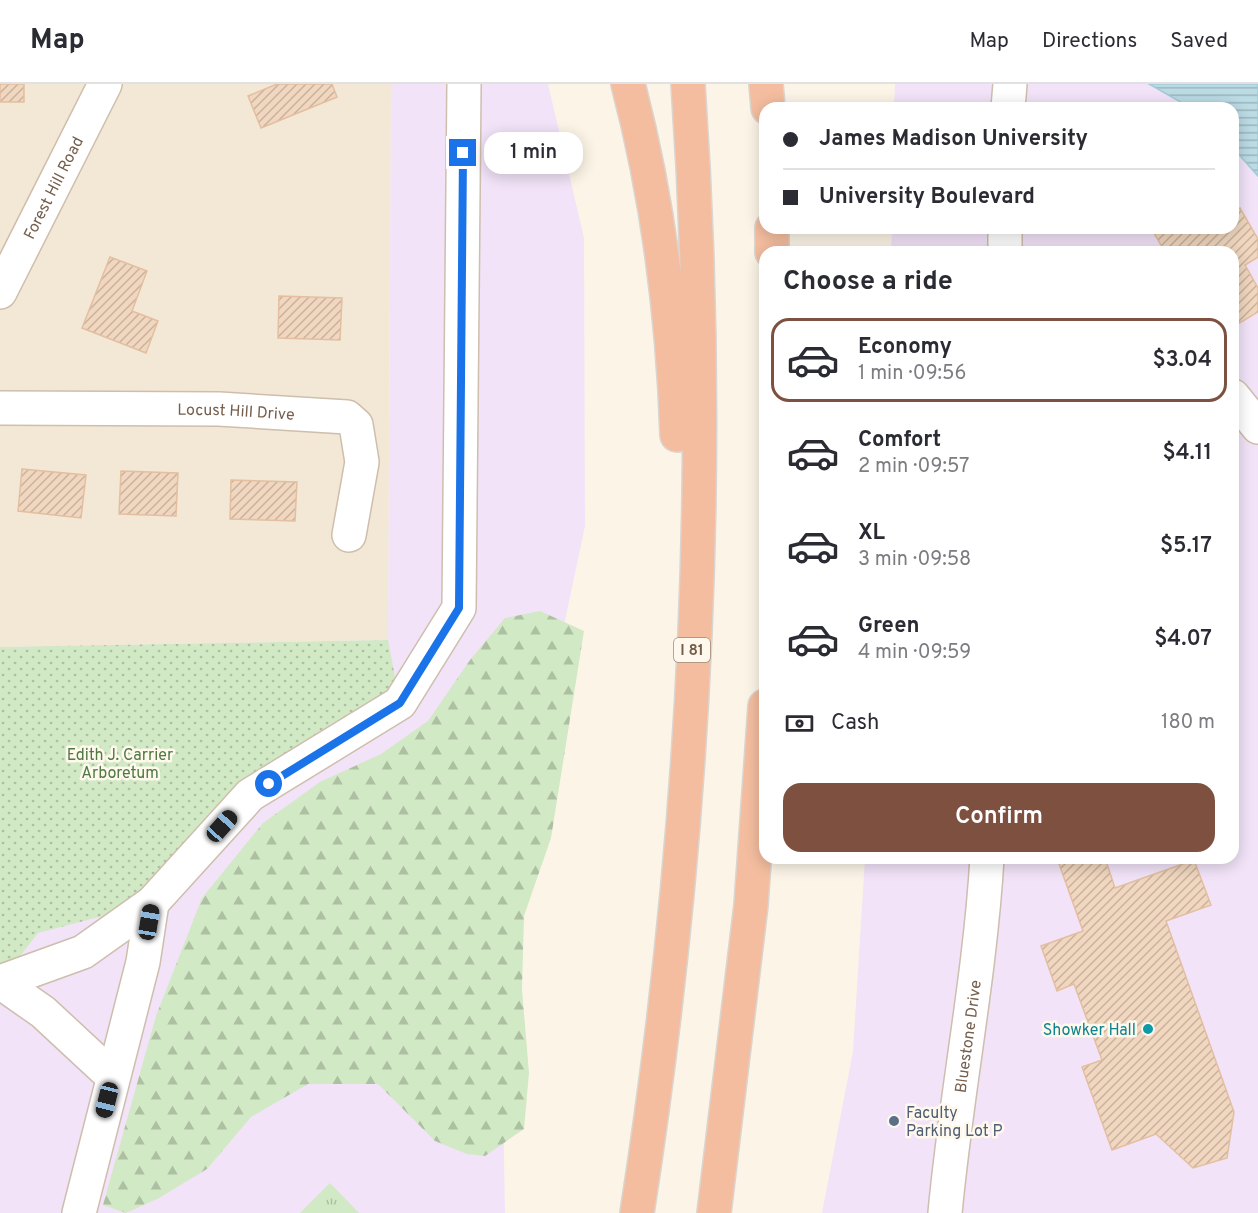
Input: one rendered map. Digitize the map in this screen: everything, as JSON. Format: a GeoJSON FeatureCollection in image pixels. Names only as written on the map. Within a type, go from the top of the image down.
{"type":"FeatureCollection","features":[{"type":"Feature","properties":{"kind":"highway"},"geometry":{"type":"LineString","coordinates":[[627,84],[652,196],[665,285],[674,382],[688,749]]}},
{"type":"Feature","properties":{"kind":"highway","name":"I 81"},"geometry":{"type":"LineString","coordinates":[[637,1213],[667,979],[688,749],[696,560],[698,392],[697,281],[688,84]]}},
{"type":"Feature","properties":{"kind":"highway"},"geometry":{"type":"LineString","coordinates":[[766,84],[768,102]]}},
{"type":"Feature","properties":{"kind":"highway"},"geometry":{"type":"LineString","coordinates":[[778,84],[778,102]]}},
{"type":"Feature","properties":{"kind":"highway"},"geometry":{"type":"LineString","coordinates":[[714,1213],[729,1109],[751,905],[759,791]]}},
{"type":"Feature","properties":{"kind":"street","name":"Forest Hill Road"},"geometry":{"type":"LineString","coordinates":[[0,292],[105,84]]}},
{"type":"Feature","properties":{"kind":"street"},"geometry":{"type":"LineString","coordinates":[[0,982],[82,952],[152,903],[250,795],[400,703],[459,608],[464,84]]}},
{"type":"Feature","properties":{"kind":"street"},"geometry":{"type":"LineString","coordinates":[[1008,102],[1010,84]]}},
{"type":"Feature","properties":{"kind":"street"},"geometry":{"type":"LineString","coordinates":[[1239,407],[1249,426]]}},
{"type":"Feature","properties":{"kind":"street","name":"Locust Hill Drive"},"geometry":{"type":"LineString","coordinates":[[0,408],[219,409],[346,417],[356,425],[362,462],[349,535]]}},
{"type":"Feature","properties":{"kind":"street","name":"Bluestone Drive"},"geometry":{"type":"LineString","coordinates":[[945,1213],[984,915],[987,864]]}},
{"type":"Feature","properties":{"kind":"street"},"geometry":{"type":"LineString","coordinates":[[79,1213],[143,962],[152,903]]}},
{"type":"Feature","properties":{"kind":"street"},"geometry":{"type":"LineString","coordinates":[[0,982],[43,1012],[113,1077]]}},
{"type":"Feature","properties":{"kind":"shaded area"},"geometry":{"type":"Polygon","coordinates":[[[0,84],[391,84],[388,640],[0,647],[0,84]]]}},
{"type":"Feature","properties":{"kind":"shaded area"},"geometry":{"type":"Polygon","coordinates":[[[391,84],[548,84],[584,238],[585,526],[500,928],[505,1213],[0,1213],[0,647],[388,640],[391,84]]]}},
{"type":"Feature","properties":{"kind":"shaded area"},"geometry":{"type":"Polygon","coordinates":[[[895,84],[1258,84],[1258,1213],[822,1213],[853,1051],[865,864],[1239,864],[1239,246],[891,246],[892,234],[1239,234],[1239,102],[894,102],[895,84]]]}},
{"type":"Feature","properties":{"kind":"green space"},"geometry":{"type":"Polygon","coordinates":[[[540,611],[584,631],[551,838],[524,916],[522,989],[529,1073],[524,1129],[485,1156],[467,1154],[435,1141],[378,1084],[308,1084],[251,1117],[207,1169],[159,1198],[126,1213],[103,1205],[156,1016],[202,898],[263,823],[320,782],[381,754],[428,721],[470,660],[505,618],[540,611]]]}},
{"type":"Feature","properties":{"kind":"green space","name":"Edith J. Carrier Arboretum"},"geometry":{"type":"Polygon","coordinates":[[[388,640],[400,703],[250,795],[152,903],[38,933],[0,982],[0,647],[388,640]]]}},
{"type":"Feature","properties":{"kind":"green space"},"geometry":{"type":"Polygon","coordinates":[[[330,1183],[359,1213],[300,1213],[330,1183]]]}},
{"type":"Feature","properties":{"kind":"water"},"geometry":{"type":"Polygon","coordinates":[[[1149,84],[1258,84],[1258,176],[1239,155],[1239,102],[1180,102],[1149,84]]]}},
{"type":"Feature","properties":{"kind":"building"},"geometry":{"type":"Polygon","coordinates":[[[0,84],[24,84],[24,102],[0,102],[0,84]]]}},
{"type":"Feature","properties":{"kind":"building"},"geometry":{"type":"Polygon","coordinates":[[[277,84],[332,84],[337,97],[261,128],[248,96],[277,84]]]}},
{"type":"Feature","properties":{"kind":"building"},"geometry":{"type":"Polygon","coordinates":[[[1239,209],[1258,239],[1258,257],[1245,265],[1258,288],[1258,312],[1239,323],[1239,246],[1162,246],[1154,234],[1239,234],[1239,209]]]}},
{"type":"Feature","properties":{"kind":"building"},"geometry":{"type":"Polygon","coordinates":[[[110,257],[147,271],[132,311],[158,321],[146,353],[82,328],[110,257]]]}},
{"type":"Feature","properties":{"kind":"building"},"geometry":{"type":"Polygon","coordinates":[[[279,296],[342,298],[340,340],[278,338],[279,296]]]}},
{"type":"Feature","properties":{"kind":"building"},"geometry":{"type":"Polygon","coordinates":[[[22,469],[86,475],[81,518],[18,511],[22,469]]]}},
{"type":"Feature","properties":{"kind":"building"},"geometry":{"type":"Polygon","coordinates":[[[121,471],[178,473],[176,516],[119,514],[121,471]]]}},
{"type":"Feature","properties":{"kind":"building"},"geometry":{"type":"Polygon","coordinates":[[[231,480],[297,482],[295,521],[230,519],[231,480]]]}},
{"type":"Feature","properties":{"kind":"building","name":"Showker Hall"},"geometry":{"type":"Polygon","coordinates":[[[1059,864],[1107,864],[1115,888],[1183,864],[1196,864],[1211,905],[1166,921],[1234,1112],[1227,1158],[1193,1168],[1156,1134],[1112,1150],[1082,1067],[1102,1060],[1074,984],[1057,991],[1041,946],[1083,931],[1059,864]]]}},
{"type":"Feature","properties":{"kind":"place","name":"Showker Hall"},"geometry":{"type":"Point","coordinates":[1148,1029]}},
{"type":"Feature","properties":{"kind":"place","name":"Faculty Parking Lot P"},"geometry":{"type":"Point","coordinates":[894,1121]}},
{"type":"Feature","properties":{"kind":"route"},"geometry":{"type":"LineString","coordinates":[[269,784],[400,703],[459,608],[463,153]]}}]}
